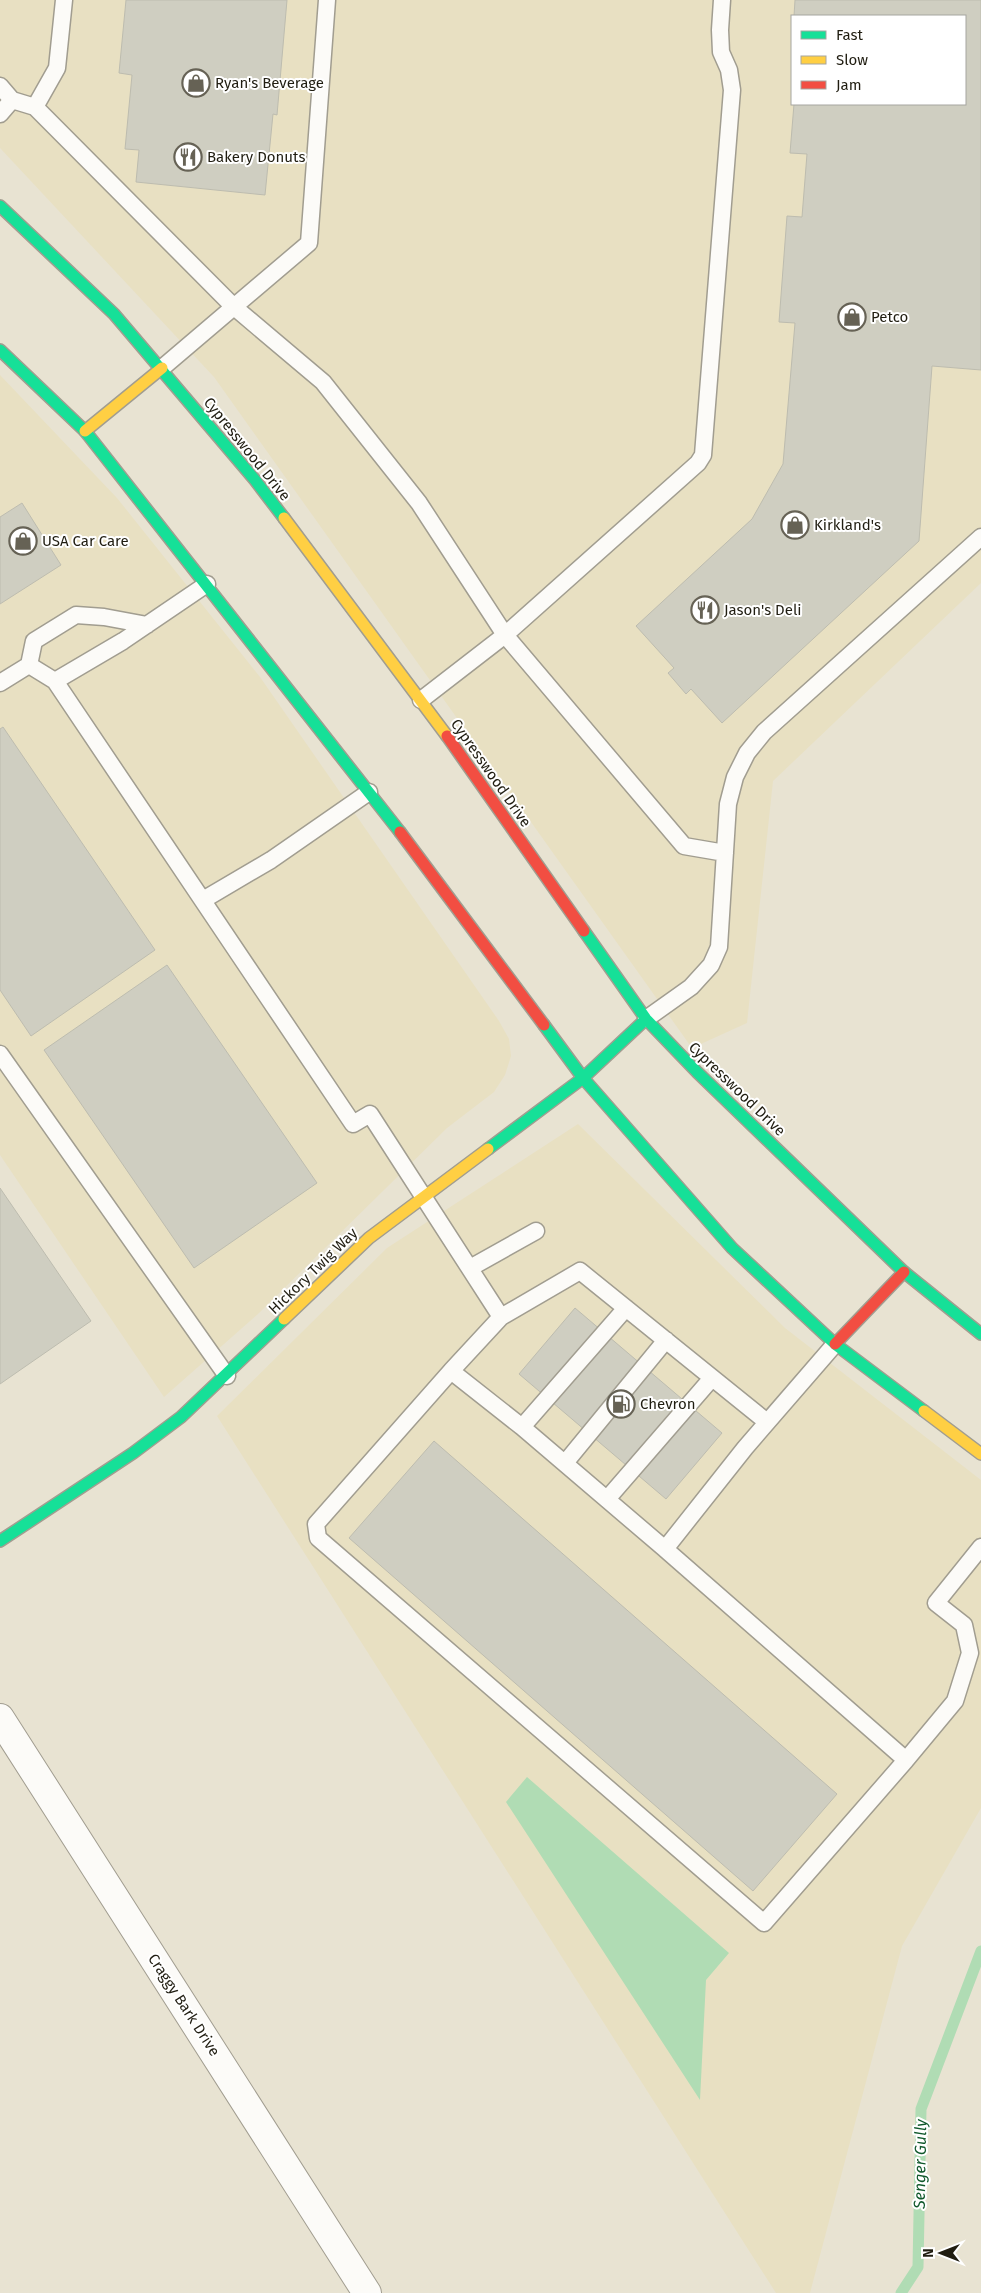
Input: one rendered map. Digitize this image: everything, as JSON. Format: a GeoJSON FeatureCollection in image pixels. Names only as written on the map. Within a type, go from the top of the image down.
{"type":"FeatureCollection","features":[{"type":"Feature","properties":{"kind":"main road","name":"Cypresswood Drive"},"geometry":{"type":"LineString","coordinates":[[0,206],[114,314],[162,368],[255,480],[421,700],[646,1019],[697,1072],[904,1272],[981,1334]]}},
{"type":"Feature","properties":{"kind":"main road"},"geometry":{"type":"LineString","coordinates":[[0,350],[86,430],[432,872],[583,1078],[732,1248],[835,1344],[981,1454]]}},
{"type":"Feature","properties":{"kind":"main road"},"geometry":{"type":"LineString","coordinates":[[86,430],[162,368]]}},
{"type":"Feature","properties":{"kind":"main road","name":"Hickory Twig Way"},"geometry":{"type":"LineString","coordinates":[[0,1542],[133,1453],[181,1417],[227,1376],[369,1238],[583,1078],[646,1019]]}},
{"type":"Feature","properties":{"kind":"main road"},"geometry":{"type":"LineString","coordinates":[[835,1344],[904,1272]]}},
{"type":"Feature","properties":{"kind":"street","name":"Craggy Bark Drive"},"geometry":{"type":"LineString","coordinates":[[0,1718],[367,2293]]}},
{"type":"Feature","properties":{"kind":"lane"},"geometry":{"type":"LineString","coordinates":[[35,107],[57,68],[64,0]]}},
{"type":"Feature","properties":{"kind":"lane"},"geometry":{"type":"LineString","coordinates":[[162,368],[309,243],[328,0]]}},
{"type":"Feature","properties":{"kind":"lane"},"geometry":{"type":"LineString","coordinates":[[421,700],[505,635],[698,464],[703,455],[732,90],[729,70],[721,52],[722,0]]}},
{"type":"Feature","properties":{"kind":"lane"},"geometry":{"type":"LineString","coordinates":[[0,86],[12,100],[35,107],[234,306],[323,382],[419,503],[505,635],[684,846],[725,852]]}},
{"type":"Feature","properties":{"kind":"lane"},"geometry":{"type":"LineString","coordinates":[[0,114],[12,100]]}},
{"type":"Feature","properties":{"kind":"lane"},"geometry":{"type":"LineString","coordinates":[[646,1019],[691,987],[711,965],[719,947],[728,804],[735,777],[753,746],[764,732],[981,537]]}},
{"type":"Feature","properties":{"kind":"lane"},"geometry":{"type":"LineString","coordinates":[[56,681],[207,584]]}},
{"type":"Feature","properties":{"kind":"lane"},"geometry":{"type":"LineString","coordinates":[[0,683],[29,665],[34,641],[76,616],[104,617],[147,624]]}},
{"type":"Feature","properties":{"kind":"lane"},"geometry":{"type":"LineString","coordinates":[[29,665],[56,681],[353,1124],[370,1114],[502,1317]]}},
{"type":"Feature","properties":{"kind":"lane"},"geometry":{"type":"LineString","coordinates":[[203,900],[271,860],[369,792]]}},
{"type":"Feature","properties":{"kind":"lane"},"geometry":{"type":"LineString","coordinates":[[0,1054],[227,1376]]}},
{"type":"Feature","properties":{"kind":"lane"},"geometry":{"type":"LineString","coordinates":[[470,1268],[536,1232]]}},
{"type":"Feature","properties":{"kind":"lane"},"geometry":{"type":"LineString","coordinates":[[767,1422],[580,1271],[502,1317],[451,1371],[316,1524],[318,1538],[764,1923],[955,1701],[970,1653],[964,1625],[936,1603],[981,1547]]}},
{"type":"Feature","properties":{"kind":"lane"},"geometry":{"type":"LineString","coordinates":[[522,1427],[626,1308]]}},
{"type":"Feature","properties":{"kind":"lane"},"geometry":{"type":"LineString","coordinates":[[565,1464],[666,1340]]}},
{"type":"Feature","properties":{"kind":"lane"},"geometry":{"type":"LineString","coordinates":[[665,1548],[767,1422],[835,1344]]}},
{"type":"Feature","properties":{"kind":"lane"},"geometry":{"type":"LineString","coordinates":[[451,1371],[608,1498],[906,1760]]}},
{"type":"Feature","properties":{"kind":"lane"},"geometry":{"type":"LineString","coordinates":[[608,1498],[712,1378]]}},
{"type":"Feature","properties":{"kind":"shaded area"},"geometry":{"type":"Polygon","coordinates":[[[0,0],[981,0],[981,583],[773,781],[747,1023],[692,1048],[214,377],[0,148],[0,0]]]}},
{"type":"Feature","properties":{"kind":"shaded area"},"geometry":{"type":"Polygon","coordinates":[[[0,375],[117,498],[260,677],[499,1021],[509,1039],[511,1056],[505,1075],[494,1092],[447,1128],[258,1314],[164,1397],[0,1155],[0,375]]]}},
{"type":"Feature","properties":{"kind":"shaded area"},"geometry":{"type":"Polygon","coordinates":[[[578,1124],[785,1328],[981,1480],[981,1808],[902,1946],[810,2293],[776,2293],[217,1416],[387,1248],[578,1124]]]}},
{"type":"Feature","properties":{"kind":"shaded area"},"geometry":{"type":"Polygon","coordinates":[[[527,1777],[729,1953],[706,1980],[700,2100],[506,1802],[527,1777]]]}},
{"type":"Feature","properties":{"kind":"building"},"geometry":{"type":"Polygon","coordinates":[[[126,0],[287,0],[277,115],[273,114],[265,195],[136,182],[139,150],[125,149],[132,75],[119,73],[126,0]]]}},
{"type":"Feature","properties":{"kind":"building"},"geometry":{"type":"Polygon","coordinates":[[[795,0],[981,0],[981,370],[932,366],[919,541],[722,723],[691,689],[686,694],[668,673],[674,668],[636,626],[752,519],[783,464],[795,323],[779,322],[787,216],[802,217],[807,154],[790,153],[794,105],[966,105],[966,15],[794,15],[795,0]]]}},
{"type":"Feature","properties":{"kind":"building","name":"USA Car Care"},"geometry":{"type":"Polygon","coordinates":[[[22,503],[61,565],[0,604],[0,517],[22,503]]]}},
{"type":"Feature","properties":{"kind":"building"},"geometry":{"type":"Polygon","coordinates":[[[3,727],[155,950],[31,1036],[0,990],[0,729],[3,727]]]}},
{"type":"Feature","properties":{"kind":"building"},"geometry":{"type":"Polygon","coordinates":[[[167,965],[317,1183],[194,1268],[44,1050],[167,965]]]}},
{"type":"Feature","properties":{"kind":"building"},"geometry":{"type":"Polygon","coordinates":[[[0,1188],[91,1321],[0,1384],[0,1188]]]}},
{"type":"Feature","properties":{"kind":"building","name":"Chevron"},"geometry":{"type":"Polygon","coordinates":[[[575,1308],[722,1433],[666,1499],[519,1374],[575,1308]]]}},
{"type":"Feature","properties":{"kind":"building"},"geometry":{"type":"Polygon","coordinates":[[[434,1441],[837,1794],[753,1891],[349,1538],[434,1441]]]}},
{"type":"Feature","properties":{"kind":"waterway","name":"Senger Gully"},"geometry":{"type":"LineString","coordinates":[[901,2293],[918,2267],[921,2109],[981,1951]]}},
{"type":"Feature","properties":{"kind":"traffic: fast"},"geometry":{"type":"LineString","coordinates":[[0,206],[114,314],[255,480],[284,518]]}},
{"type":"Feature","properties":{"kind":"traffic: fast"},"geometry":{"type":"LineString","coordinates":[[0,350],[85,431],[400,832]]}},
{"type":"Feature","properties":{"kind":"traffic: fast"},"geometry":{"type":"LineString","coordinates":[[584,931],[646,1019],[697,1072],[904,1272],[981,1334]]}},
{"type":"Feature","properties":{"kind":"traffic: fast"},"geometry":{"type":"LineString","coordinates":[[488,1149],[583,1078],[646,1019]]}},
{"type":"Feature","properties":{"kind":"traffic: fast"},"geometry":{"type":"LineString","coordinates":[[544,1025],[583,1078],[732,1248],[835,1344],[924,1411]]}},
{"type":"Feature","properties":{"kind":"traffic: fast"},"geometry":{"type":"LineString","coordinates":[[0,1541],[133,1453],[181,1417],[284,1319]]}},
{"type":"Feature","properties":{"kind":"traffic: slow"},"geometry":{"type":"LineString","coordinates":[[85,431],[162,368]]}},
{"type":"Feature","properties":{"kind":"traffic: slow"},"geometry":{"type":"LineString","coordinates":[[284,518],[447,736]]}},
{"type":"Feature","properties":{"kind":"traffic: slow"},"geometry":{"type":"LineString","coordinates":[[284,1319],[369,1238],[488,1149]]}},
{"type":"Feature","properties":{"kind":"traffic: slow"},"geometry":{"type":"LineString","coordinates":[[924,1411],[981,1454]]}},
{"type":"Feature","properties":{"kind":"traffic: jam"},"geometry":{"type":"LineString","coordinates":[[447,736],[584,931]]}},
{"type":"Feature","properties":{"kind":"traffic: jam"},"geometry":{"type":"LineString","coordinates":[[400,832],[544,1025]]}},
{"type":"Feature","properties":{"kind":"traffic: jam"},"geometry":{"type":"LineString","coordinates":[[835,1344],[904,1272]]}},
{"type":"Feature","properties":{"kind":"place","name":"Ryan's Beverage"},"geometry":{"type":"Point","coordinates":[196,83]}},
{"type":"Feature","properties":{"kind":"place","name":"Bakery Donuts"},"geometry":{"type":"Point","coordinates":[188,157]}},
{"type":"Feature","properties":{"kind":"place","name":"Petco"},"geometry":{"type":"Point","coordinates":[852,317]}},
{"type":"Feature","properties":{"kind":"place","name":"Kirkland's"},"geometry":{"type":"Point","coordinates":[795,525]}},
{"type":"Feature","properties":{"kind":"place","name":"USA Car Care"},"geometry":{"type":"Point","coordinates":[23,541]}},
{"type":"Feature","properties":{"kind":"place","name":"Jason's Deli"},"geometry":{"type":"Point","coordinates":[705,610]}},
{"type":"Feature","properties":{"kind":"place","name":"Chevron"},"geometry":{"type":"Point","coordinates":[621,1404]}}]}
